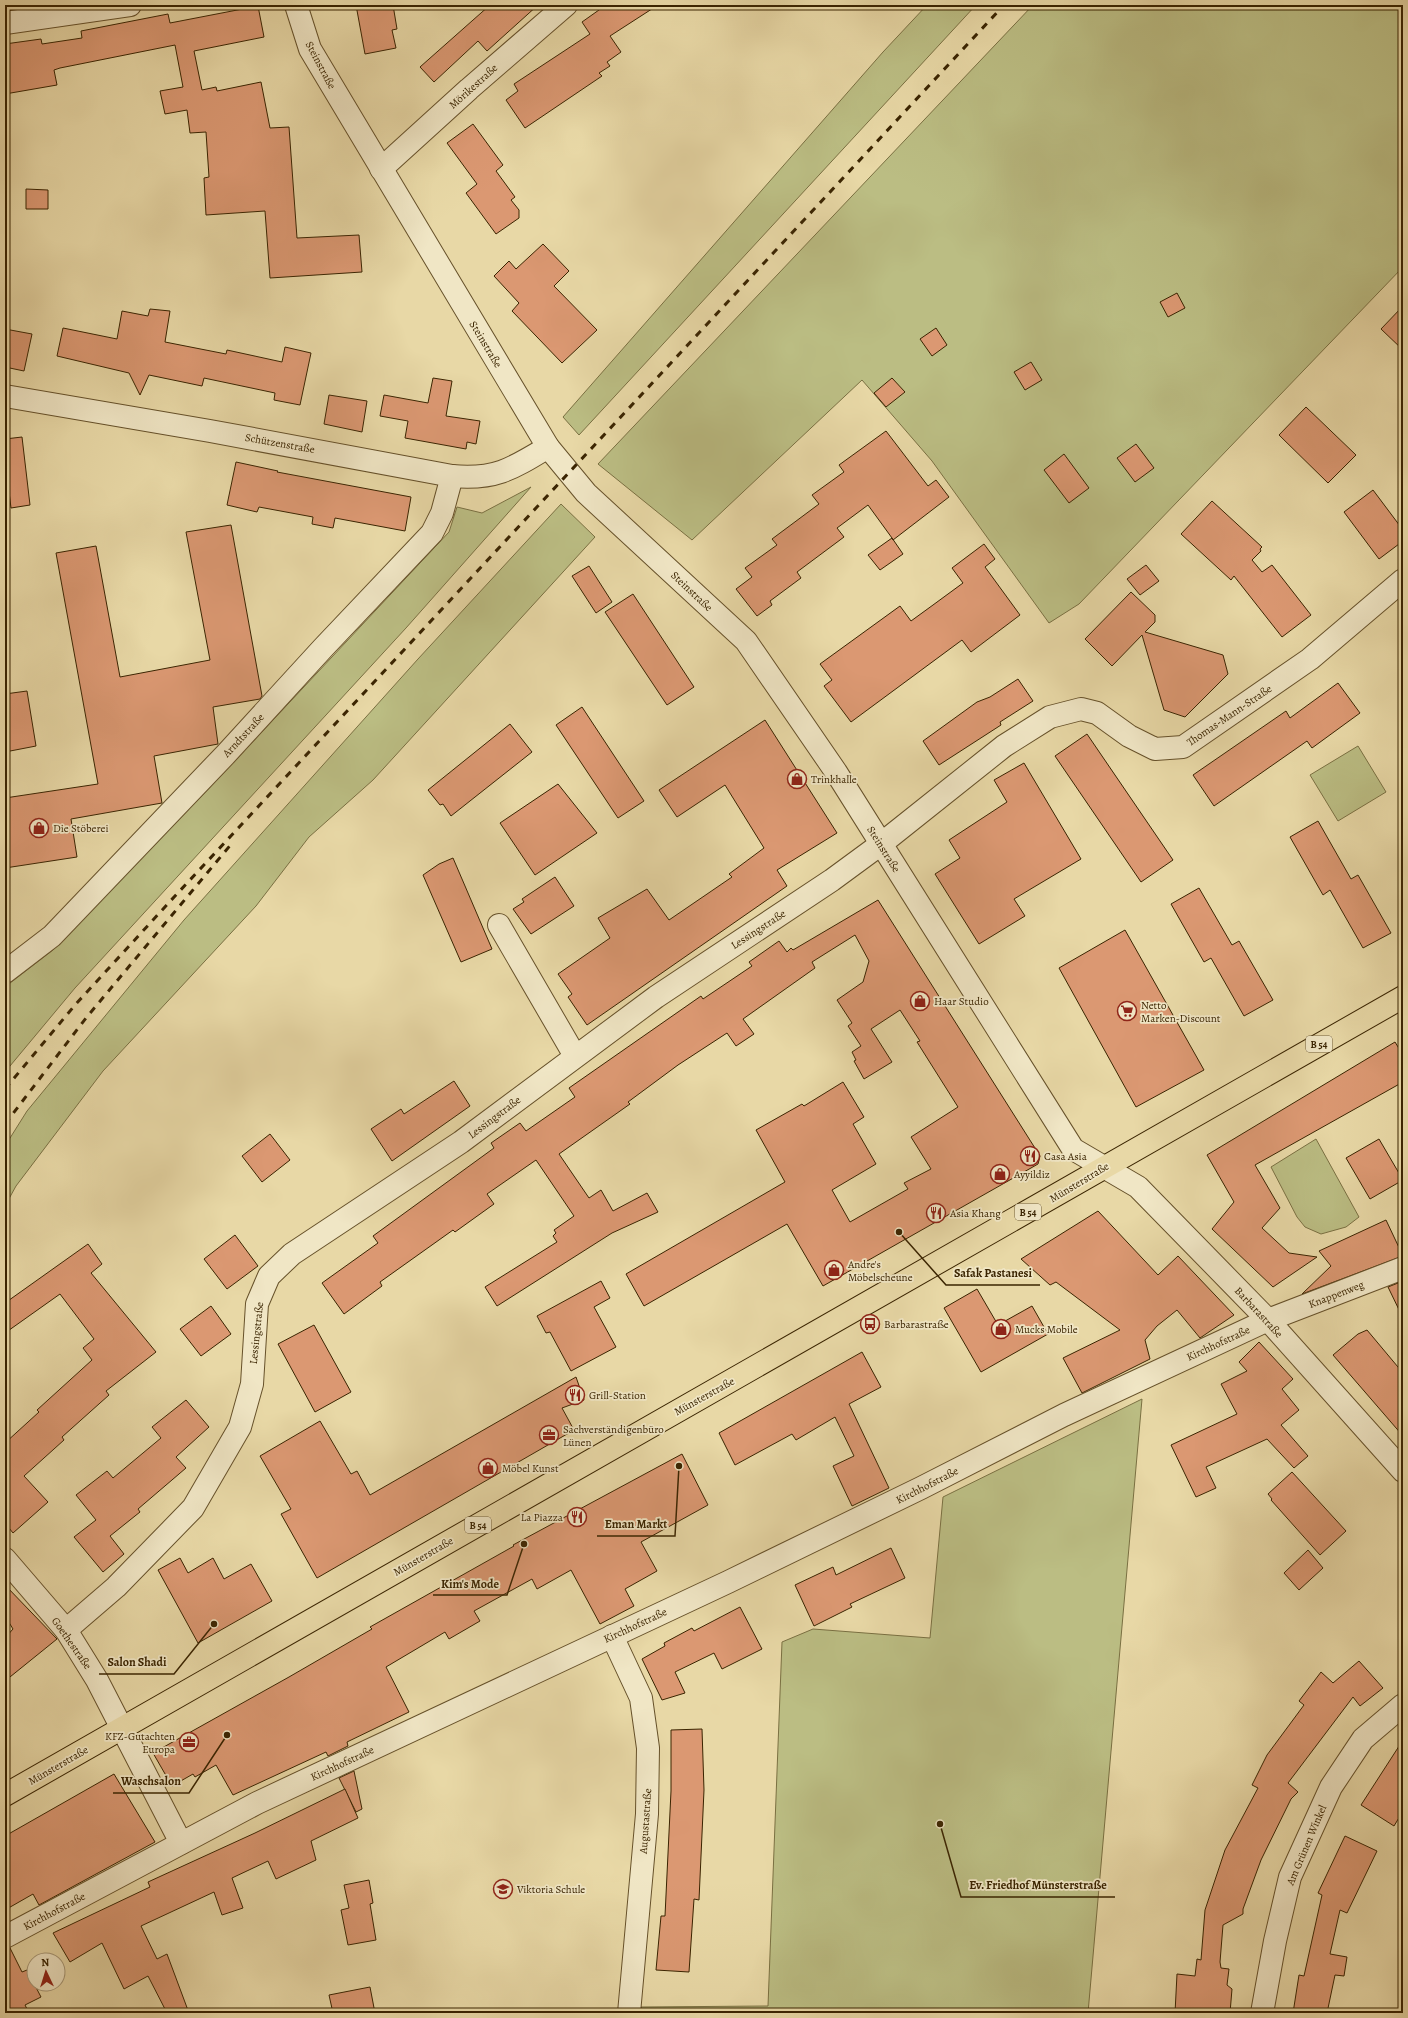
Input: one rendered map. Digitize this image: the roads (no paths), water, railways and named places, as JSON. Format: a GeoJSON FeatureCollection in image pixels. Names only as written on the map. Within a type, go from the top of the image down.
{"type":"FeatureCollection","features":[{"type":"Feature","properties":{"kind":"main road","name":"Münsterstraße"},"geometry":{"type":"LineString","coordinates":[[5,1795],[1403,997]]}},
{"type":"Feature","properties":{"kind":"street"},"geometry":{"type":"LineString","coordinates":[[5,23],[130,5]]}},
{"type":"Feature","properties":{"kind":"street","name":"Steinstraße"},"geometry":{"type":"LineString","coordinates":[[296,5],[310,49],[548,446],[586,492],[746,641],[836,772],[1073,1149],[1104,1167]]}},
{"type":"Feature","properties":{"kind":"street","name":"Mörikestraße"},"geometry":{"type":"LineString","coordinates":[[381,169],[566,5]]}},
{"type":"Feature","properties":{"kind":"street","name":"Schützenstraße"},"geometry":{"type":"LineString","coordinates":[[5,396],[226,434],[452,476],[473,478],[498,474],[527,460],[548,446]]}},
{"type":"Feature","properties":{"kind":"street","name":"Arndtstraße"},"geometry":{"type":"LineString","coordinates":[[5,972],[52,936],[226,754],[328,642],[432,533],[442,513],[452,476]]}},
{"type":"Feature","properties":{"kind":"street","name":"Thomas-Mann-Straße"},"geometry":{"type":"LineString","coordinates":[[881,844],[1004,746],[1050,717],[1081,709],[1097,713],[1128,736],[1155,749],[1183,747],[1310,659],[1403,580]]}},
{"type":"Feature","properties":{"kind":"street","name":"Lessingstraße"},"geometry":{"type":"LineString","coordinates":[[66,1630],[116,1587],[192,1508],[240,1427],[252,1384],[257,1304],[269,1276],[292,1254],[461,1142],[575,1056],[669,988],[832,880],[881,844]]}},
{"type":"Feature","properties":{"kind":"street"},"geometry":{"type":"LineString","coordinates":[[499,925],[575,1056]]}},
{"type":"Feature","properties":{"kind":"street","name":"Barbarastraße"},"geometry":{"type":"LineString","coordinates":[[1104,1167],[1138,1187],[1268,1320],[1403,1471]]}},
{"type":"Feature","properties":{"kind":"street","name":"Knappenweg"},"geometry":{"type":"LineString","coordinates":[[1268,1320],[1403,1268]]}},
{"type":"Feature","properties":{"kind":"street","name":"Kirchhofstraße"},"geometry":{"type":"LineString","coordinates":[[5,1937],[257,1803],[824,1535],[1064,1415],[1268,1320]]}},
{"type":"Feature","properties":{"kind":"street","name":"Goethestraße"},"geometry":{"type":"LineString","coordinates":[[5,1559],[66,1630],[97,1680],[181,1843]]}},
{"type":"Feature","properties":{"kind":"street","name":"Augustastraße"},"geometry":{"type":"LineString","coordinates":[[612,1636],[640,1698],[648,1748],[647,1814],[629,2013]]}},
{"type":"Feature","properties":{"kind":"street","name":"Am Grünen Winkel"},"geometry":{"type":"LineString","coordinates":[[1262,2013],[1275,1941],[1293,1870],[1331,1787],[1362,1739],[1403,1704]]}},
{"type":"Feature","properties":{"kind":"railway"},"geometry":{"type":"LineString","coordinates":[[5,1089],[75,1005],[175,896],[1004,5]]}},
{"type":"Feature","properties":{"kind":"railway"},"geometry":{"type":"LineString","coordinates":[[5,1124],[86,1018],[233,842]]}},
{"type":"Feature","properties":{"kind":"place","name":"Trinkhalle"},"geometry":{"type":"Point","coordinates":[797,779]}},
{"type":"Feature","properties":{"kind":"place","name":"Die Stöberei"},"geometry":{"type":"Point","coordinates":[39,828]}},
{"type":"Feature","properties":{"kind":"place","name":"Haar Studio"},"geometry":{"type":"Point","coordinates":[920,1001]}},
{"type":"Feature","properties":{"kind":"place","name":"Netto Marken-Discount"},"geometry":{"type":"Point","coordinates":[1127,1011]}},
{"type":"Feature","properties":{"kind":"place","name":"Casa Asia"},"geometry":{"type":"Point","coordinates":[1030,1156]}},
{"type":"Feature","properties":{"kind":"place","name":"Ayyildiz"},"geometry":{"type":"Point","coordinates":[1000,1174]}},
{"type":"Feature","properties":{"kind":"place","name":"Asia Khang"},"geometry":{"type":"Point","coordinates":[936,1213]}},
{"type":"Feature","properties":{"kind":"place","name":"Safak Pastanesi"},"geometry":{"type":"Point","coordinates":[899,1232]}},
{"type":"Feature","properties":{"kind":"place","name":"Andre's Möbelscheune"},"geometry":{"type":"Point","coordinates":[834,1270]}},
{"type":"Feature","properties":{"kind":"place","name":"Barbarastraße"},"geometry":{"type":"Point","coordinates":[870,1324]}},
{"type":"Feature","properties":{"kind":"place","name":"Mucks Mobile"},"geometry":{"type":"Point","coordinates":[1001,1329]}},
{"type":"Feature","properties":{"kind":"place","name":"Grill-Station"},"geometry":{"type":"Point","coordinates":[575,1395]}},
{"type":"Feature","properties":{"kind":"place","name":"Sachverständigenbüro Lünen"},"geometry":{"type":"Point","coordinates":[549,1435]}},
{"type":"Feature","properties":{"kind":"place","name":"Eman Markt"},"geometry":{"type":"Point","coordinates":[679,1466]}},
{"type":"Feature","properties":{"kind":"place","name":"Möbel Kunst"},"geometry":{"type":"Point","coordinates":[488,1468]}},
{"type":"Feature","properties":{"kind":"place","name":"La Piazza"},"geometry":{"type":"Point","coordinates":[577,1517]}},
{"type":"Feature","properties":{"kind":"place","name":"Kim's Mode"},"geometry":{"type":"Point","coordinates":[524,1544]}},
{"type":"Feature","properties":{"kind":"place","name":"Salon Shadi"},"geometry":{"type":"Point","coordinates":[214,1624]}},
{"type":"Feature","properties":{"kind":"place","name":"Waschsalon"},"geometry":{"type":"Point","coordinates":[227,1735]}},
{"type":"Feature","properties":{"kind":"place","name":"KFZ-Gutachten Europa"},"geometry":{"type":"Point","coordinates":[189,1742]}},
{"type":"Feature","properties":{"kind":"place","name":"Ev. Friedhof Münsterstraße"},"geometry":{"type":"Point","coordinates":[940,1824]}},
{"type":"Feature","properties":{"kind":"place","name":"Viktoria Schule"},"geometry":{"type":"Point","coordinates":[503,1889]}}]}
